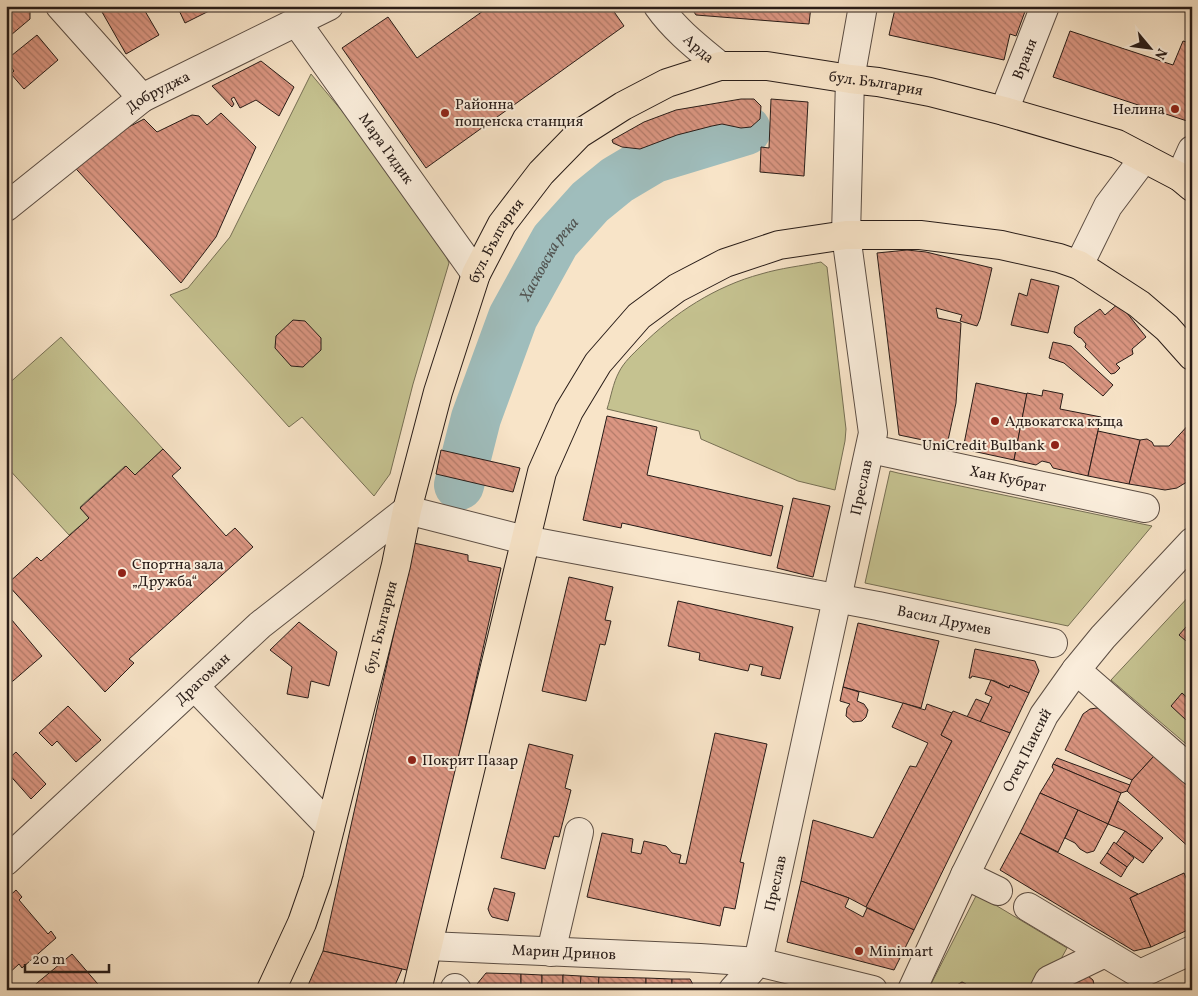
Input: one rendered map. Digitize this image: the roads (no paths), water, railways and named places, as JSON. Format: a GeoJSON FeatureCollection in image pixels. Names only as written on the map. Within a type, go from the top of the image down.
{"type":"FeatureCollection","features":[{"type":"Feature","properties":{"kind":"main road","name":"бул. България"},"geometry":{"type":"LineString","coordinates":[[271,990],[302,923],[317,880],[438,392],[476,274],[502,224],[541,173],[579,134],[623,106],[667,83],[720,66],[767,66],[850,80],[878,82],[930,92],[1004,111],[1117,144],[1186,182]]}},
{"type":"Feature","properties":{"kind":"main road"},"geometry":{"type":"LineString","coordinates":[[417,990],[542,472],[569,411],[598,363],[638,316],[677,288],[725,263],[779,245],[846,235],[920,235],[1001,245],[1069,262],[1139,304],[1166,328],[1192,356]]}},
{"type":"Feature","properties":{"kind":"street"},"geometry":{"type":"LineString","coordinates":[[60,6],[142,98]]}},
{"type":"Feature","properties":{"kind":"street","name":"Добруджа"},"geometry":{"type":"LineString","coordinates":[[6,207],[142,98],[329,6]]}},
{"type":"Feature","properties":{"kind":"street","name":"Арда"},"geometry":{"type":"LineString","coordinates":[[658,6],[668,22],[720,66]]}},
{"type":"Feature","properties":{"kind":"street","name":"Преслав"},"geometry":{"type":"LineString","coordinates":[[733,990],[758,962],[873,434],[846,235],[850,80],[863,6]]}},
{"type":"Feature","properties":{"kind":"street","name":"Враня"},"geometry":{"type":"LineString","coordinates":[[1004,111],[1045,6]]}},
{"type":"Feature","properties":{"kind":"street","name":"Мара Гидик"},"geometry":{"type":"LineString","coordinates":[[296,23],[476,274]]}},
{"type":"Feature","properties":{"kind":"street"},"geometry":{"type":"LineString","coordinates":[[1186,182],[1192,150]]}},
{"type":"Feature","properties":{"kind":"street"},"geometry":{"type":"LineString","coordinates":[[1069,262],[1081,223],[1108,206],[1144,158]]}},
{"type":"Feature","properties":{"kind":"street","name":"Хан Кубрат"},"geometry":{"type":"LineString","coordinates":[[871,449],[1145,508]]}},
{"type":"Feature","properties":{"kind":"street","name":"Васил Друмев"},"geometry":{"type":"LineString","coordinates":[[408,510],[525,540],[837,598],[1054,644]]}},
{"type":"Feature","properties":{"kind":"street","name":"Драгоман"},"geometry":{"type":"LineString","coordinates":[[6,861],[260,625],[408,510]]}},
{"type":"Feature","properties":{"kind":"street","name":"Отец Паисий"},"geometry":{"type":"LineString","coordinates":[[912,990],[1044,715],[1076,670],[1103,637],[1192,542]]}},
{"type":"Feature","properties":{"kind":"street"},"geometry":{"type":"LineString","coordinates":[[1076,670],[1192,771]]}},
{"type":"Feature","properties":{"kind":"street"},"geometry":{"type":"LineString","coordinates":[[195,687],[330,826]]}},
{"type":"Feature","properties":{"kind":"street"},"geometry":{"type":"LineString","coordinates":[[551,952],[579,832]]}},
{"type":"Feature","properties":{"kind":"street"},"geometry":{"type":"LineString","coordinates":[[966,875],[998,891]]}},
{"type":"Feature","properties":{"kind":"street"},"geometry":{"type":"LineString","coordinates":[[1028,907],[1140,974],[1192,950]]}},
{"type":"Feature","properties":{"kind":"street","name":"Марин Дринов"},"geometry":{"type":"LineString","coordinates":[[428,946],[758,962]]}},
{"type":"Feature","properties":{"kind":"street"},"geometry":{"type":"LineString","coordinates":[[1044,990],[1049,980],[1104,953]]}},
{"type":"Feature","properties":{"kind":"street"},"geometry":{"type":"LineString","coordinates":[[758,962],[873,990]]}},
{"type":"Feature","properties":{"kind":"waterway","name":"Хасковска река"},"geometry":{"type":"LineString","coordinates":[[459,485],[476,418],[513,317],[555,241],[590,202],[617,180],[654,158],[746,130]]}},
{"type":"Feature","properties":{"kind":"place","name":"Нелина"},"geometry":{"type":"Point","coordinates":[1175,109]}},
{"type":"Feature","properties":{"kind":"place","name":"Районна пощенска станция"},"geometry":{"type":"Point","coordinates":[445,113]}},
{"type":"Feature","properties":{"kind":"place","name":"Адвокатска къща"},"geometry":{"type":"Point","coordinates":[995,421]}},
{"type":"Feature","properties":{"kind":"place","name":"UniCredit Bulbank"},"geometry":{"type":"Point","coordinates":[1055,445]}},
{"type":"Feature","properties":{"kind":"place","name":"Спортна зала „Дружба“"},"geometry":{"type":"Point","coordinates":[122,573]}},
{"type":"Feature","properties":{"kind":"place","name":"Покрит Пазар"},"geometry":{"type":"Point","coordinates":[412,760]}},
{"type":"Feature","properties":{"kind":"place","name":"Minimart"},"geometry":{"type":"Point","coordinates":[859,951]}}]}
